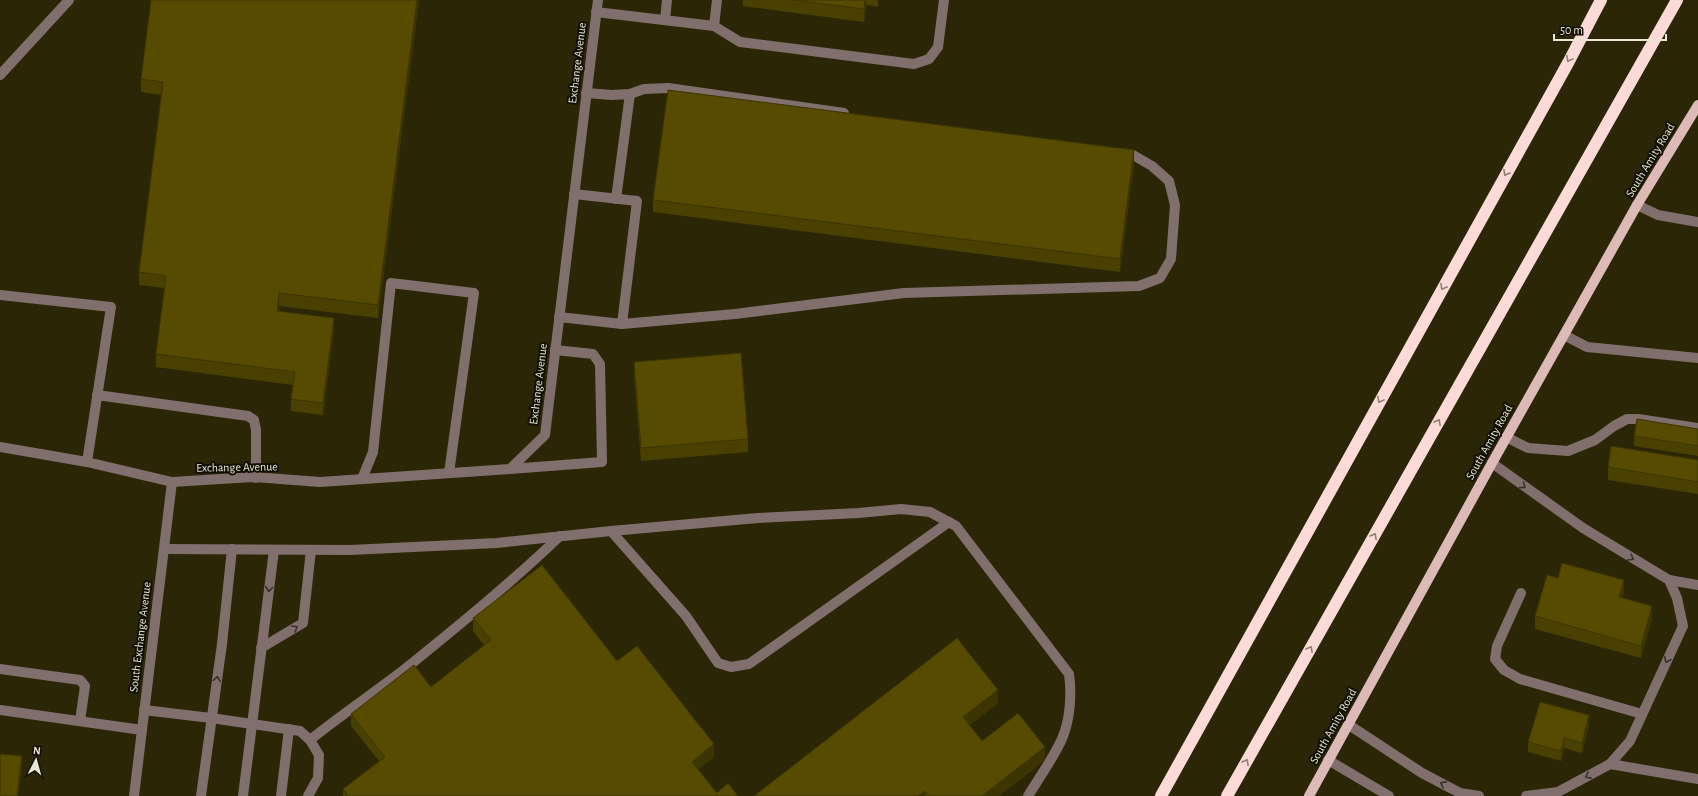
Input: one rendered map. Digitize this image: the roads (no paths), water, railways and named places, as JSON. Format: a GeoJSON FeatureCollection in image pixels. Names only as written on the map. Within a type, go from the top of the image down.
{"type":"FeatureCollection","features":[{"type":"Feature","properties":{"kind":"highway"},"geometry":{"type":"LineString","coordinates":[[1161,796],[1568,63],[1601,0]]}},
{"type":"Feature","properties":{"kind":"highway"},"geometry":{"type":"LineString","coordinates":[[1227,796],[1676,0]]}},
{"type":"Feature","properties":{"kind":"main road","name":"South Amity Road"},"geometry":{"type":"LineString","coordinates":[[1309,796],[1492,463],[1637,205],[1697,109]]}},
{"type":"Feature","properties":{"kind":"street"},"geometry":{"type":"LineString","coordinates":[[0,74],[69,0]]}},
{"type":"Feature","properties":{"kind":"street","name":"Exchange Avenue"},"geometry":{"type":"LineString","coordinates":[[0,447],[87,462],[172,482],[256,478],[320,482],[510,469],[545,435],[598,0]]}},
{"type":"Feature","properties":{"kind":"street"},"geometry":{"type":"LineString","coordinates":[[665,20],[668,0]]}},
{"type":"Feature","properties":{"kind":"street"},"geometry":{"type":"LineString","coordinates":[[714,26],[717,0]]}},
{"type":"Feature","properties":{"kind":"street"},"geometry":{"type":"LineString","coordinates":[[596,12],[714,26],[740,42],[914,64],[929,59],[938,48],[944,0]]}},
{"type":"Feature","properties":{"kind":"street"},"geometry":{"type":"LineString","coordinates":[[586,93],[630,94],[644,89],[668,88],[856,115]]}},
{"type":"Feature","properties":{"kind":"street"},"geometry":{"type":"LineString","coordinates":[[616,199],[630,94]]}},
{"type":"Feature","properties":{"kind":"street"},"geometry":{"type":"LineString","coordinates":[[559,317],[622,324],[736,314],[904,293],[1140,286],[1160,278],[1171,259],[1175,205],[1169,181],[1152,166],[1133,155],[1113,150]]}},
{"type":"Feature","properties":{"kind":"street"},"geometry":{"type":"LineString","coordinates":[[574,194],[637,202],[622,324]]}},
{"type":"Feature","properties":{"kind":"street"},"geometry":{"type":"LineString","coordinates":[[1637,205],[1658,215],[1698,222]]}},
{"type":"Feature","properties":{"kind":"street"},"geometry":{"type":"LineString","coordinates":[[362,479],[373,452],[391,283],[474,293],[449,473]]}},
{"type":"Feature","properties":{"kind":"street"},"geometry":{"type":"LineString","coordinates":[[0,295],[111,307],[87,462]]}},
{"type":"Feature","properties":{"kind":"street"},"geometry":{"type":"LineString","coordinates":[[1564,335],[1586,347],[1698,358]]}},
{"type":"Feature","properties":{"kind":"street"},"geometry":{"type":"LineString","coordinates":[[510,469],[602,462],[600,364],[593,354],[555,350]]}},
{"type":"Feature","properties":{"kind":"street"},"geometry":{"type":"LineString","coordinates":[[97,395],[248,416],[254,420],[256,430],[256,478]]}},
{"type":"Feature","properties":{"kind":"street"},"geometry":{"type":"LineString","coordinates":[[1506,438],[1528,448],[1568,451],[1595,440],[1614,426],[1627,419],[1638,418],[1698,428]]}},
{"type":"Feature","properties":{"kind":"street"},"geometry":{"type":"LineString","coordinates":[[1492,463],[1583,528],[1669,580],[1698,585]]}},
{"type":"Feature","properties":{"kind":"street","name":"South Exchange Avenue"},"geometry":{"type":"LineString","coordinates":[[134,796],[172,482]]}},
{"type":"Feature","properties":{"kind":"street"},"geometry":{"type":"LineString","coordinates":[[164,549],[350,550],[497,544],[560,536],[758,518],[859,513],[901,509],[930,512],[956,526],[1069,674],[1071,689],[1066,725],[1061,740],[1028,796]]}},
{"type":"Feature","properties":{"kind":"street"},"geometry":{"type":"LineString","coordinates":[[611,531],[686,616],[718,663],[731,667],[749,664],[949,522]]}},
{"type":"Feature","properties":{"kind":"street"},"geometry":{"type":"LineString","coordinates":[[310,740],[342,714],[404,669],[512,581],[560,536]]}},
{"type":"Feature","properties":{"kind":"street"},"geometry":{"type":"LineString","coordinates":[[201,796],[222,644],[232,550]]}},
{"type":"Feature","properties":{"kind":"street"},"geometry":{"type":"LineString","coordinates":[[243,796],[274,550]]}},
{"type":"Feature","properties":{"kind":"street"},"geometry":{"type":"LineString","coordinates":[[262,648],[303,623],[311,550]]}},
{"type":"Feature","properties":{"kind":"street"},"geometry":{"type":"LineString","coordinates":[[1526,796],[1558,792],[1610,764],[1630,741],[1683,626],[1677,598],[1669,580]]}},
{"type":"Feature","properties":{"kind":"street"},"geometry":{"type":"LineString","coordinates":[[1521,593],[1496,646],[1495,659],[1504,670],[1520,679],[1642,714]]}},
{"type":"Feature","properties":{"kind":"street"},"geometry":{"type":"LineString","coordinates":[[0,669],[80,680],[85,686],[80,721]]}},
{"type":"Feature","properties":{"kind":"street"},"geometry":{"type":"LineString","coordinates":[[0,710],[142,730]]}},
{"type":"Feature","properties":{"kind":"street"},"geometry":{"type":"LineString","coordinates":[[144,710],[300,731],[310,740],[319,755],[318,778],[308,796]]}},
{"type":"Feature","properties":{"kind":"street"},"geometry":{"type":"LineString","coordinates":[[1349,725],[1422,773],[1460,794],[1479,796]]}},
{"type":"Feature","properties":{"kind":"street"},"geometry":{"type":"LineString","coordinates":[[281,796],[289,729]]}},
{"type":"Feature","properties":{"kind":"street"},"geometry":{"type":"LineString","coordinates":[[1328,760],[1389,796]]}},
{"type":"Feature","properties":{"kind":"street"},"geometry":{"type":"LineString","coordinates":[[1610,764],[1698,779]]}}]}
